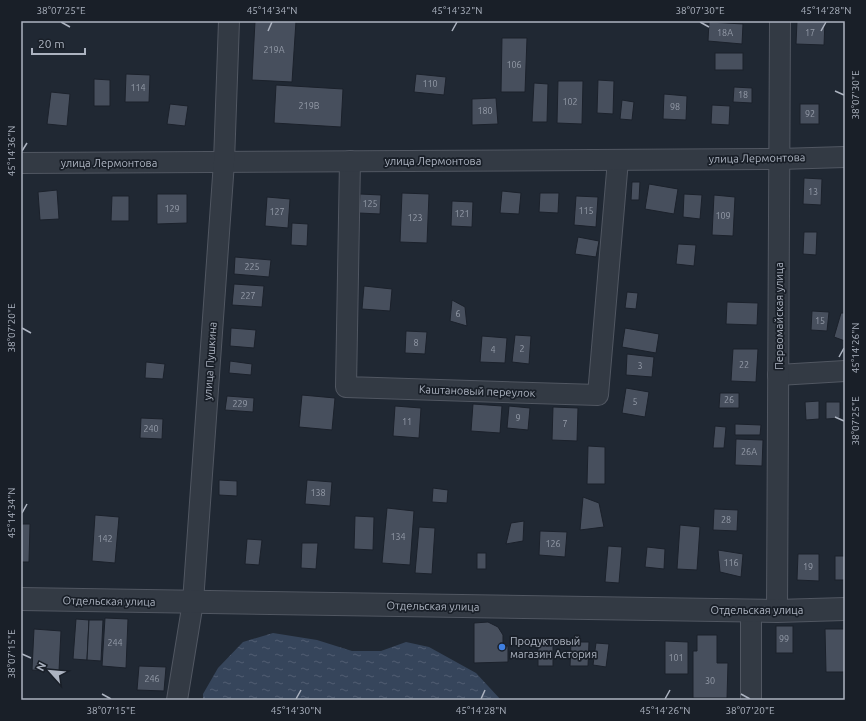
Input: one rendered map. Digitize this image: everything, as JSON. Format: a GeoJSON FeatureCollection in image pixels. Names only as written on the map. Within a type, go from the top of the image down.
{"type":"FeatureCollection","features":[{"type":"Feature","properties":{"kind":"street","name":"улица Пушкина"},"geometry":{"type":"LineString","coordinates":[[177,700],[192,602],[224,162],[229,21]]}},
{"type":"Feature","properties":{"kind":"street","name":"Первомайская улица"},"geometry":{"type":"LineString","coordinates":[[777,611],[780,21]]}},
{"type":"Feature","properties":{"kind":"street","name":"улица Лермонтова"},"geometry":{"type":"LineString","coordinates":[[21,163],[779,159],[845,157]]}},
{"type":"Feature","properties":{"kind":"street","name":"Каштановый переулок"},"geometry":{"type":"LineString","coordinates":[[350,161],[346,387],[598,394],[618,160]]}},
{"type":"Feature","properties":{"kind":"street"},"geometry":{"type":"LineString","coordinates":[[778,375],[845,372]]}},
{"type":"Feature","properties":{"kind":"street","name":"Отдельская улица"},"geometry":{"type":"LineString","coordinates":[[21,599],[777,611],[845,609]]}},
{"type":"Feature","properties":{"kind":"street"},"geometry":{"type":"LineString","coordinates":[[751,610],[751,700]]}},
{"type":"Feature","properties":{"kind":"water"},"geometry":{"type":"Polygon","coordinates":[[[273,633],[317,640],[352,651],[381,651],[406,642],[429,647],[476,673],[501,700],[203,700],[203,694],[218,668],[243,642],[273,633]]]}},
{"type":"Feature","properties":{"kind":"building"},"geometry":{"type":"Polygon","coordinates":[[[255,21],[296,21],[292,82],[252,80],[255,21]]]}},
{"type":"Feature","properties":{"kind":"building"},"geometry":{"type":"Polygon","coordinates":[[[797,21],[825,21],[824,45],[796,44],[797,21]]]}},
{"type":"Feature","properties":{"kind":"building"},"geometry":{"type":"Polygon","coordinates":[[[709,22],[743,24],[742,44],[708,41],[709,22]]]}},
{"type":"Feature","properties":{"kind":"building"},"geometry":{"type":"Polygon","coordinates":[[[502,38],[527,38],[525,92],[501,92],[502,38]]]}},
{"type":"Feature","properties":{"kind":"building"},"geometry":{"type":"Polygon","coordinates":[[[715,53],[743,53],[743,70],[715,70],[715,53]]]}},
{"type":"Feature","properties":{"kind":"building"},"geometry":{"type":"Polygon","coordinates":[[[126,74],[150,75],[149,102],[125,102],[126,74]]]}},
{"type":"Feature","properties":{"kind":"building"},"geometry":{"type":"Polygon","coordinates":[[[416,74],[446,77],[444,95],[414,92],[416,74]]]}},
{"type":"Feature","properties":{"kind":"building"},"geometry":{"type":"Polygon","coordinates":[[[94,79],[110,80],[110,106],[94,106],[94,79]]]}},
{"type":"Feature","properties":{"kind":"building"},"geometry":{"type":"Polygon","coordinates":[[[598,80],[614,81],[613,114],[597,113],[598,80]]]}},
{"type":"Feature","properties":{"kind":"building"},"geometry":{"type":"Polygon","coordinates":[[[558,81],[583,81],[582,124],[557,123],[558,81]]]}},
{"type":"Feature","properties":{"kind":"building"},"geometry":{"type":"Polygon","coordinates":[[[534,83],[548,84],[547,122],[532,122],[534,83]]]}},
{"type":"Feature","properties":{"kind":"building"},"geometry":{"type":"Polygon","coordinates":[[[276,85],[343,89],[341,127],[274,123],[276,85]]]}},
{"type":"Feature","properties":{"kind":"building"},"geometry":{"type":"Polygon","coordinates":[[[734,87],[752,88],[752,103],[733,102],[734,87]]]}},
{"type":"Feature","properties":{"kind":"building"},"geometry":{"type":"Polygon","coordinates":[[[51,92],[70,94],[67,126],[47,124],[51,92]]]}},
{"type":"Feature","properties":{"kind":"building"},"geometry":{"type":"Polygon","coordinates":[[[664,94],[687,96],[686,120],[663,119],[664,94]]]}},
{"type":"Feature","properties":{"kind":"building"},"geometry":{"type":"Polygon","coordinates":[[[496,98],[498,124],[472,125],[472,99],[496,98]]]}},
{"type":"Feature","properties":{"kind":"building"},"geometry":{"type":"Polygon","coordinates":[[[622,100],[634,102],[632,120],[620,119],[622,100]]]}},
{"type":"Feature","properties":{"kind":"building"},"geometry":{"type":"Polygon","coordinates":[[[170,104],[188,106],[185,126],[167,124],[170,104]]]}},
{"type":"Feature","properties":{"kind":"building"},"geometry":{"type":"Polygon","coordinates":[[[800,104],[819,104],[819,124],[800,124],[800,104]]]}},
{"type":"Feature","properties":{"kind":"building"},"geometry":{"type":"Polygon","coordinates":[[[712,105],[730,106],[729,125],[711,124],[712,105]]]}},
{"type":"Feature","properties":{"kind":"building"},"geometry":{"type":"Polygon","coordinates":[[[804,178],[822,179],[821,205],[803,204],[804,178]]]}},
{"type":"Feature","properties":{"kind":"building"},"geometry":{"type":"Polygon","coordinates":[[[632,182],[640,182],[639,200],[631,200],[632,182]]]}},
{"type":"Feature","properties":{"kind":"building"},"geometry":{"type":"Polygon","coordinates":[[[649,184],[678,189],[674,214],[645,209],[649,184]]]}},
{"type":"Feature","properties":{"kind":"building"},"geometry":{"type":"Polygon","coordinates":[[[57,190],[59,219],[40,220],[38,192],[57,190]]]}},
{"type":"Feature","properties":{"kind":"building"},"geometry":{"type":"Polygon","coordinates":[[[502,191],[521,193],[519,214],[500,213],[502,191]]]}},
{"type":"Feature","properties":{"kind":"building"},"geometry":{"type":"Polygon","coordinates":[[[22,192],[22,214],[21,214],[22,192]]]}},
{"type":"Feature","properties":{"kind":"building"},"geometry":{"type":"Polygon","coordinates":[[[402,193],[429,194],[427,243],[400,242],[402,193]]]}},
{"type":"Feature","properties":{"kind":"building"},"geometry":{"type":"Polygon","coordinates":[[[540,193],[559,193],[558,213],[539,212],[540,193]]]}},
{"type":"Feature","properties":{"kind":"building"},"geometry":{"type":"Polygon","coordinates":[[[157,194],[187,194],[187,223],[157,224],[157,194]]]}},
{"type":"Feature","properties":{"kind":"building"},"geometry":{"type":"Polygon","coordinates":[[[360,194],[381,195],[380,214],[359,213],[360,194]]]}},
{"type":"Feature","properties":{"kind":"building"},"geometry":{"type":"Polygon","coordinates":[[[684,194],[702,195],[700,219],[683,217],[684,194]]]}},
{"type":"Feature","properties":{"kind":"building"},"geometry":{"type":"Polygon","coordinates":[[[714,195],[735,197],[733,236],[712,235],[714,195]]]}},
{"type":"Feature","properties":{"kind":"building"},"geometry":{"type":"Polygon","coordinates":[[[112,196],[129,196],[129,221],[111,221],[112,196]]]}},
{"type":"Feature","properties":{"kind":"building"},"geometry":{"type":"Polygon","coordinates":[[[576,196],[598,197],[596,227],[574,225],[576,196]]]}},
{"type":"Feature","properties":{"kind":"building"},"geometry":{"type":"Polygon","coordinates":[[[267,197],[290,199],[288,228],[265,226],[267,197]]]}},
{"type":"Feature","properties":{"kind":"building"},"geometry":{"type":"Polygon","coordinates":[[[452,201],[473,202],[472,227],[451,226],[452,201]]]}},
{"type":"Feature","properties":{"kind":"building"},"geometry":{"type":"Polygon","coordinates":[[[292,223],[308,224],[307,246],[291,245],[292,223]]]}},
{"type":"Feature","properties":{"kind":"building"},"geometry":{"type":"Polygon","coordinates":[[[804,232],[817,232],[816,255],[803,254],[804,232]]]}},
{"type":"Feature","properties":{"kind":"building"},"geometry":{"type":"Polygon","coordinates":[[[578,237],[599,241],[596,257],[575,254],[578,237]]]}},
{"type":"Feature","properties":{"kind":"building"},"geometry":{"type":"Polygon","coordinates":[[[678,244],[696,245],[694,266],[676,264],[678,244]]]}},
{"type":"Feature","properties":{"kind":"building"},"geometry":{"type":"Polygon","coordinates":[[[235,257],[271,260],[269,277],[234,274],[235,257]]]}},
{"type":"Feature","properties":{"kind":"building"},"geometry":{"type":"Polygon","coordinates":[[[234,284],[264,286],[262,307],[232,305],[234,284]]]}},
{"type":"Feature","properties":{"kind":"building"},"geometry":{"type":"Polygon","coordinates":[[[364,286],[392,289],[390,311],[362,309],[364,286]]]}},
{"type":"Feature","properties":{"kind":"building"},"geometry":{"type":"Polygon","coordinates":[[[627,292],[638,293],[636,309],[625,308],[627,292]]]}},
{"type":"Feature","properties":{"kind":"building"},"geometry":{"type":"Polygon","coordinates":[[[452,300],[465,307],[467,326],[450,321],[452,300]]]}},
{"type":"Feature","properties":{"kind":"building"},"geometry":{"type":"Polygon","coordinates":[[[727,302],[758,303],[757,325],[726,324],[727,302]]]}},
{"type":"Feature","properties":{"kind":"building"},"geometry":{"type":"Polygon","coordinates":[[[812,311],[829,312],[827,331],[811,330],[812,311]]]}},
{"type":"Feature","properties":{"kind":"building"},"geometry":{"type":"Polygon","coordinates":[[[841,313],[845,313],[845,341],[834,337],[841,313]]]}},
{"type":"Feature","properties":{"kind":"building"},"geometry":{"type":"Polygon","coordinates":[[[231,328],[256,330],[254,348],[230,346],[231,328]]]}},
{"type":"Feature","properties":{"kind":"building"},"geometry":{"type":"Polygon","coordinates":[[[625,328],[659,334],[656,353],[622,347],[625,328]]]}},
{"type":"Feature","properties":{"kind":"building"},"geometry":{"type":"Polygon","coordinates":[[[406,331],[427,332],[425,354],[405,353],[406,331]]]}},
{"type":"Feature","properties":{"kind":"building"},"geometry":{"type":"Polygon","coordinates":[[[515,335],[531,336],[529,364],[512,362],[515,335]]]}},
{"type":"Feature","properties":{"kind":"building"},"geometry":{"type":"Polygon","coordinates":[[[482,336],[507,338],[505,363],[480,362],[482,336]]]}},
{"type":"Feature","properties":{"kind":"building"},"geometry":{"type":"Polygon","coordinates":[[[733,349],[758,349],[756,382],[731,381],[733,349]]]}},
{"type":"Feature","properties":{"kind":"building"},"geometry":{"type":"Polygon","coordinates":[[[627,354],[654,357],[652,377],[626,375],[627,354]]]}},
{"type":"Feature","properties":{"kind":"building"},"geometry":{"type":"Polygon","coordinates":[[[230,361],[252,364],[251,375],[229,373],[230,361]]]}},
{"type":"Feature","properties":{"kind":"building"},"geometry":{"type":"Polygon","coordinates":[[[146,362],[165,364],[163,379],[145,378],[146,362]]]}},
{"type":"Feature","properties":{"kind":"building"},"geometry":{"type":"Polygon","coordinates":[[[626,388],[649,392],[645,417],[622,413],[626,388]]]}},
{"type":"Feature","properties":{"kind":"building"},"geometry":{"type":"Polygon","coordinates":[[[720,393],[739,393],[739,408],[719,408],[720,393]]]}},
{"type":"Feature","properties":{"kind":"building"},"geometry":{"type":"Polygon","coordinates":[[[302,395],[335,398],[332,430],[299,427],[302,395]]]}},
{"type":"Feature","properties":{"kind":"building"},"geometry":{"type":"Polygon","coordinates":[[[227,396],[254,398],[253,412],[225,410],[227,396]]]}},
{"type":"Feature","properties":{"kind":"building"},"geometry":{"type":"Polygon","coordinates":[[[819,401],[819,419],[806,420],[805,402],[819,401]]]}},
{"type":"Feature","properties":{"kind":"building"},"geometry":{"type":"Polygon","coordinates":[[[826,402],[840,402],[840,418],[826,419],[826,402]]]}},
{"type":"Feature","properties":{"kind":"building"},"geometry":{"type":"Polygon","coordinates":[[[473,404],[502,406],[500,433],[471,431],[473,404]]]}},
{"type":"Feature","properties":{"kind":"building"},"geometry":{"type":"Polygon","coordinates":[[[395,406],[421,408],[419,438],[393,436],[395,406]]]}},
{"type":"Feature","properties":{"kind":"building"},"geometry":{"type":"Polygon","coordinates":[[[509,406],[530,408],[528,430],[507,428],[509,406]]]}},
{"type":"Feature","properties":{"kind":"building"},"geometry":{"type":"Polygon","coordinates":[[[553,407],[578,408],[577,441],[552,440],[553,407]]]}},
{"type":"Feature","properties":{"kind":"building"},"geometry":{"type":"Polygon","coordinates":[[[141,418],[163,419],[162,439],[140,438],[141,418]]]}},
{"type":"Feature","properties":{"kind":"building"},"geometry":{"type":"Polygon","coordinates":[[[735,424],[761,425],[760,435],[735,435],[735,424]]]}},
{"type":"Feature","properties":{"kind":"building"},"geometry":{"type":"Polygon","coordinates":[[[715,426],[726,427],[724,448],[713,448],[715,426]]]}},
{"type":"Feature","properties":{"kind":"building"},"geometry":{"type":"Polygon","coordinates":[[[736,439],[763,440],[762,466],[735,465],[736,439]]]}},
{"type":"Feature","properties":{"kind":"building"},"geometry":{"type":"Polygon","coordinates":[[[588,446],[605,447],[605,484],[587,484],[588,446]]]}},
{"type":"Feature","properties":{"kind":"building"},"geometry":{"type":"Polygon","coordinates":[[[219,480],[237,481],[237,496],[219,495],[219,480]]]}},
{"type":"Feature","properties":{"kind":"building"},"geometry":{"type":"Polygon","coordinates":[[[307,480],[332,482],[330,506],[305,504],[307,480]]]}},
{"type":"Feature","properties":{"kind":"building"},"geometry":{"type":"Polygon","coordinates":[[[433,488],[448,490],[447,503],[432,502],[433,488]]]}},
{"type":"Feature","properties":{"kind":"building"},"geometry":{"type":"Polygon","coordinates":[[[583,497],[599,503],[604,527],[580,530],[583,497]]]}},
{"type":"Feature","properties":{"kind":"building"},"geometry":{"type":"Polygon","coordinates":[[[387,508],[414,511],[410,565],[382,563],[387,508]]]}},
{"type":"Feature","properties":{"kind":"building"},"geometry":{"type":"Polygon","coordinates":[[[714,509],[738,510],[737,531],[713,530],[714,509]]]}},
{"type":"Feature","properties":{"kind":"building"},"geometry":{"type":"Polygon","coordinates":[[[95,515],[119,517],[115,563],[92,561],[95,515]]]}},
{"type":"Feature","properties":{"kind":"building"},"geometry":{"type":"Polygon","coordinates":[[[355,516],[374,517],[373,550],[354,549],[355,516]]]}},
{"type":"Feature","properties":{"kind":"building"},"geometry":{"type":"Polygon","coordinates":[[[524,521],[523,541],[506,544],[511,523],[524,521]]]}},
{"type":"Feature","properties":{"kind":"building"},"geometry":{"type":"Polygon","coordinates":[[[21,524],[30,524],[29,562],[21,562],[21,524]]]}},
{"type":"Feature","properties":{"kind":"building"},"geometry":{"type":"Polygon","coordinates":[[[680,525],[700,527],[697,570],[677,569],[680,525]]]}},
{"type":"Feature","properties":{"kind":"building"},"geometry":{"type":"Polygon","coordinates":[[[419,527],[435,528],[432,574],[415,573],[419,527]]]}},
{"type":"Feature","properties":{"kind":"building"},"geometry":{"type":"Polygon","coordinates":[[[540,531],[567,532],[565,557],[539,555],[540,531]]]}},
{"type":"Feature","properties":{"kind":"building"},"geometry":{"type":"Polygon","coordinates":[[[247,539],[262,540],[259,565],[245,564],[247,539]]]}},
{"type":"Feature","properties":{"kind":"building"},"geometry":{"type":"Polygon","coordinates":[[[302,543],[318,543],[316,569],[301,568],[302,543]]]}},
{"type":"Feature","properties":{"kind":"building"},"geometry":{"type":"Polygon","coordinates":[[[608,546],[622,547],[619,583],[605,582],[608,546]]]}},
{"type":"Feature","properties":{"kind":"building"},"geometry":{"type":"Polygon","coordinates":[[[647,547],[665,549],[664,569],[645,567],[647,547]]]}},
{"type":"Feature","properties":{"kind":"building"},"geometry":{"type":"Polygon","coordinates":[[[718,550],[743,554],[741,577],[720,572],[718,550]]]}},
{"type":"Feature","properties":{"kind":"building"},"geometry":{"type":"Polygon","coordinates":[[[477,553],[486,553],[486,569],[477,569],[477,553]]]}},
{"type":"Feature","properties":{"kind":"building"},"geometry":{"type":"Polygon","coordinates":[[[798,554],[819,554],[819,581],[797,580],[798,554]]]}},
{"type":"Feature","properties":{"kind":"building"},"geometry":{"type":"Polygon","coordinates":[[[835,556],[845,556],[845,580],[835,580],[835,556]]]}},
{"type":"Feature","properties":{"kind":"building"},"geometry":{"type":"Polygon","coordinates":[[[105,618],[128,619],[126,668],[102,666],[105,618]]]}},
{"type":"Feature","properties":{"kind":"building"},"geometry":{"type":"Polygon","coordinates":[[[76,619],[89,620],[87,660],[73,659],[76,619]]]}},
{"type":"Feature","properties":{"kind":"building"},"geometry":{"type":"Polygon","coordinates":[[[89,620],[103,620],[101,661],[87,660],[89,620]]]}},
{"type":"Feature","properties":{"kind":"building"},"geometry":{"type":"Polygon","coordinates":[[[488,622],[498,627],[503,635],[503,646],[508,646],[508,662],[474,663],[474,623],[488,622]]]}},
{"type":"Feature","properties":{"kind":"building"},"geometry":{"type":"Polygon","coordinates":[[[776,626],[793,626],[793,653],[776,653],[776,626]]]}},
{"type":"Feature","properties":{"kind":"building"},"geometry":{"type":"Polygon","coordinates":[[[34,629],[61,631],[59,671],[32,670],[34,629]]]}},
{"type":"Feature","properties":{"kind":"building"},"geometry":{"type":"Polygon","coordinates":[[[825,629],[845,629],[845,672],[826,672],[825,629]]]}},
{"type":"Feature","properties":{"kind":"building"},"geometry":{"type":"Polygon","coordinates":[[[697,635],[717,635],[717,663],[728,663],[727,698],[693,698],[693,651],[697,651],[697,635]]]}},
{"type":"Feature","properties":{"kind":"building"},"geometry":{"type":"Polygon","coordinates":[[[538,638],[553,638],[553,666],[538,666],[538,638]]]}},
{"type":"Feature","properties":{"kind":"building"},"geometry":{"type":"Polygon","coordinates":[[[665,641],[688,642],[688,674],[665,674],[665,641]]]}},
{"type":"Feature","properties":{"kind":"building"},"geometry":{"type":"Polygon","coordinates":[[[571,642],[589,642],[588,666],[570,666],[571,642]]]}},
{"type":"Feature","properties":{"kind":"building"},"geometry":{"type":"Polygon","coordinates":[[[596,643],[609,644],[606,667],[593,665],[596,643]]]}},
{"type":"Feature","properties":{"kind":"building"},"geometry":{"type":"Polygon","coordinates":[[[139,666],[166,667],[164,691],[137,690],[139,666]]]}},
{"type":"Feature","properties":{"kind":"place","name":"Продуктовый магазин Астория"},"geometry":{"type":"Point","coordinates":[502,647]}}]}
